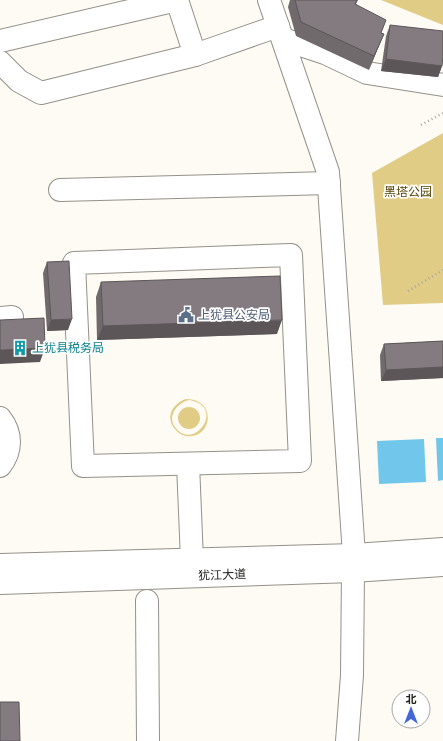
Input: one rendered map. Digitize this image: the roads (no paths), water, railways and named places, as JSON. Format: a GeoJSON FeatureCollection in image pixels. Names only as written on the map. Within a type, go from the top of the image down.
{"type":"FeatureCollection","features":[{"type":"Feature","properties":{"kind":"street"},"geometry":{"type":"LineString","coordinates":[[0,41],[177,0],[195,55]]}},
{"type":"Feature","properties":{"kind":"street"},"geometry":{"type":"LineString","coordinates":[[269,0],[328,172],[353,563],[352,674],[347,741]]}},
{"type":"Feature","properties":{"kind":"street"},"geometry":{"type":"LineString","coordinates":[[0,62],[19,81],[41,93],[280,33],[367,73],[443,85]]}},
{"type":"Feature","properties":{"kind":"street"},"geometry":{"type":"LineString","coordinates":[[60,190],[329,183]]}},
{"type":"Feature","properties":{"kind":"street"},"geometry":{"type":"LineString","coordinates":[[291,255],[300,461],[188,464],[83,466],[74,263],[291,255]]}},
{"type":"Feature","properties":{"kind":"street"},"geometry":{"type":"LineString","coordinates":[[0,418],[10,439],[8,453],[0,466]]}},
{"type":"Feature","properties":{"kind":"street"},"geometry":{"type":"LineString","coordinates":[[188,464],[192,560]]}},
{"type":"Feature","properties":{"kind":"street","name":"犹江大道"},"geometry":{"type":"LineString","coordinates":[[0,583],[353,563],[443,549]]}},
{"type":"Feature","properties":{"kind":"street","name":"犹江大道"},"geometry":{"type":"LineString","coordinates":[[0,565],[192,560],[443,565]]}},
{"type":"Feature","properties":{"kind":"street"},"geometry":{"type":"LineString","coordinates":[[147,601],[148,741]]}},
{"type":"Feature","properties":{"kind":"water"},"geometry":{"type":"Polygon","coordinates":[[[436,438],[443,438],[443,480],[438,481],[436,438]]]}},
{"type":"Feature","properties":{"kind":"water"},"geometry":{"type":"Polygon","coordinates":[[[424,439],[426,482],[379,484],[377,441],[424,439]]]}},
{"type":"Feature","properties":{"kind":"place","name":"上犹县公安局"},"geometry":{"type":"Point","coordinates":[186,315]}},
{"type":"Feature","properties":{"kind":"place","name":"上犹县税务局"},"geometry":{"type":"Point","coordinates":[20,348]}},
{"type":"Feature","properties":{"kind":"park label","name":"黑塔公园"},"geometry":{"type":"Point","coordinates":[408,192]}}]}
